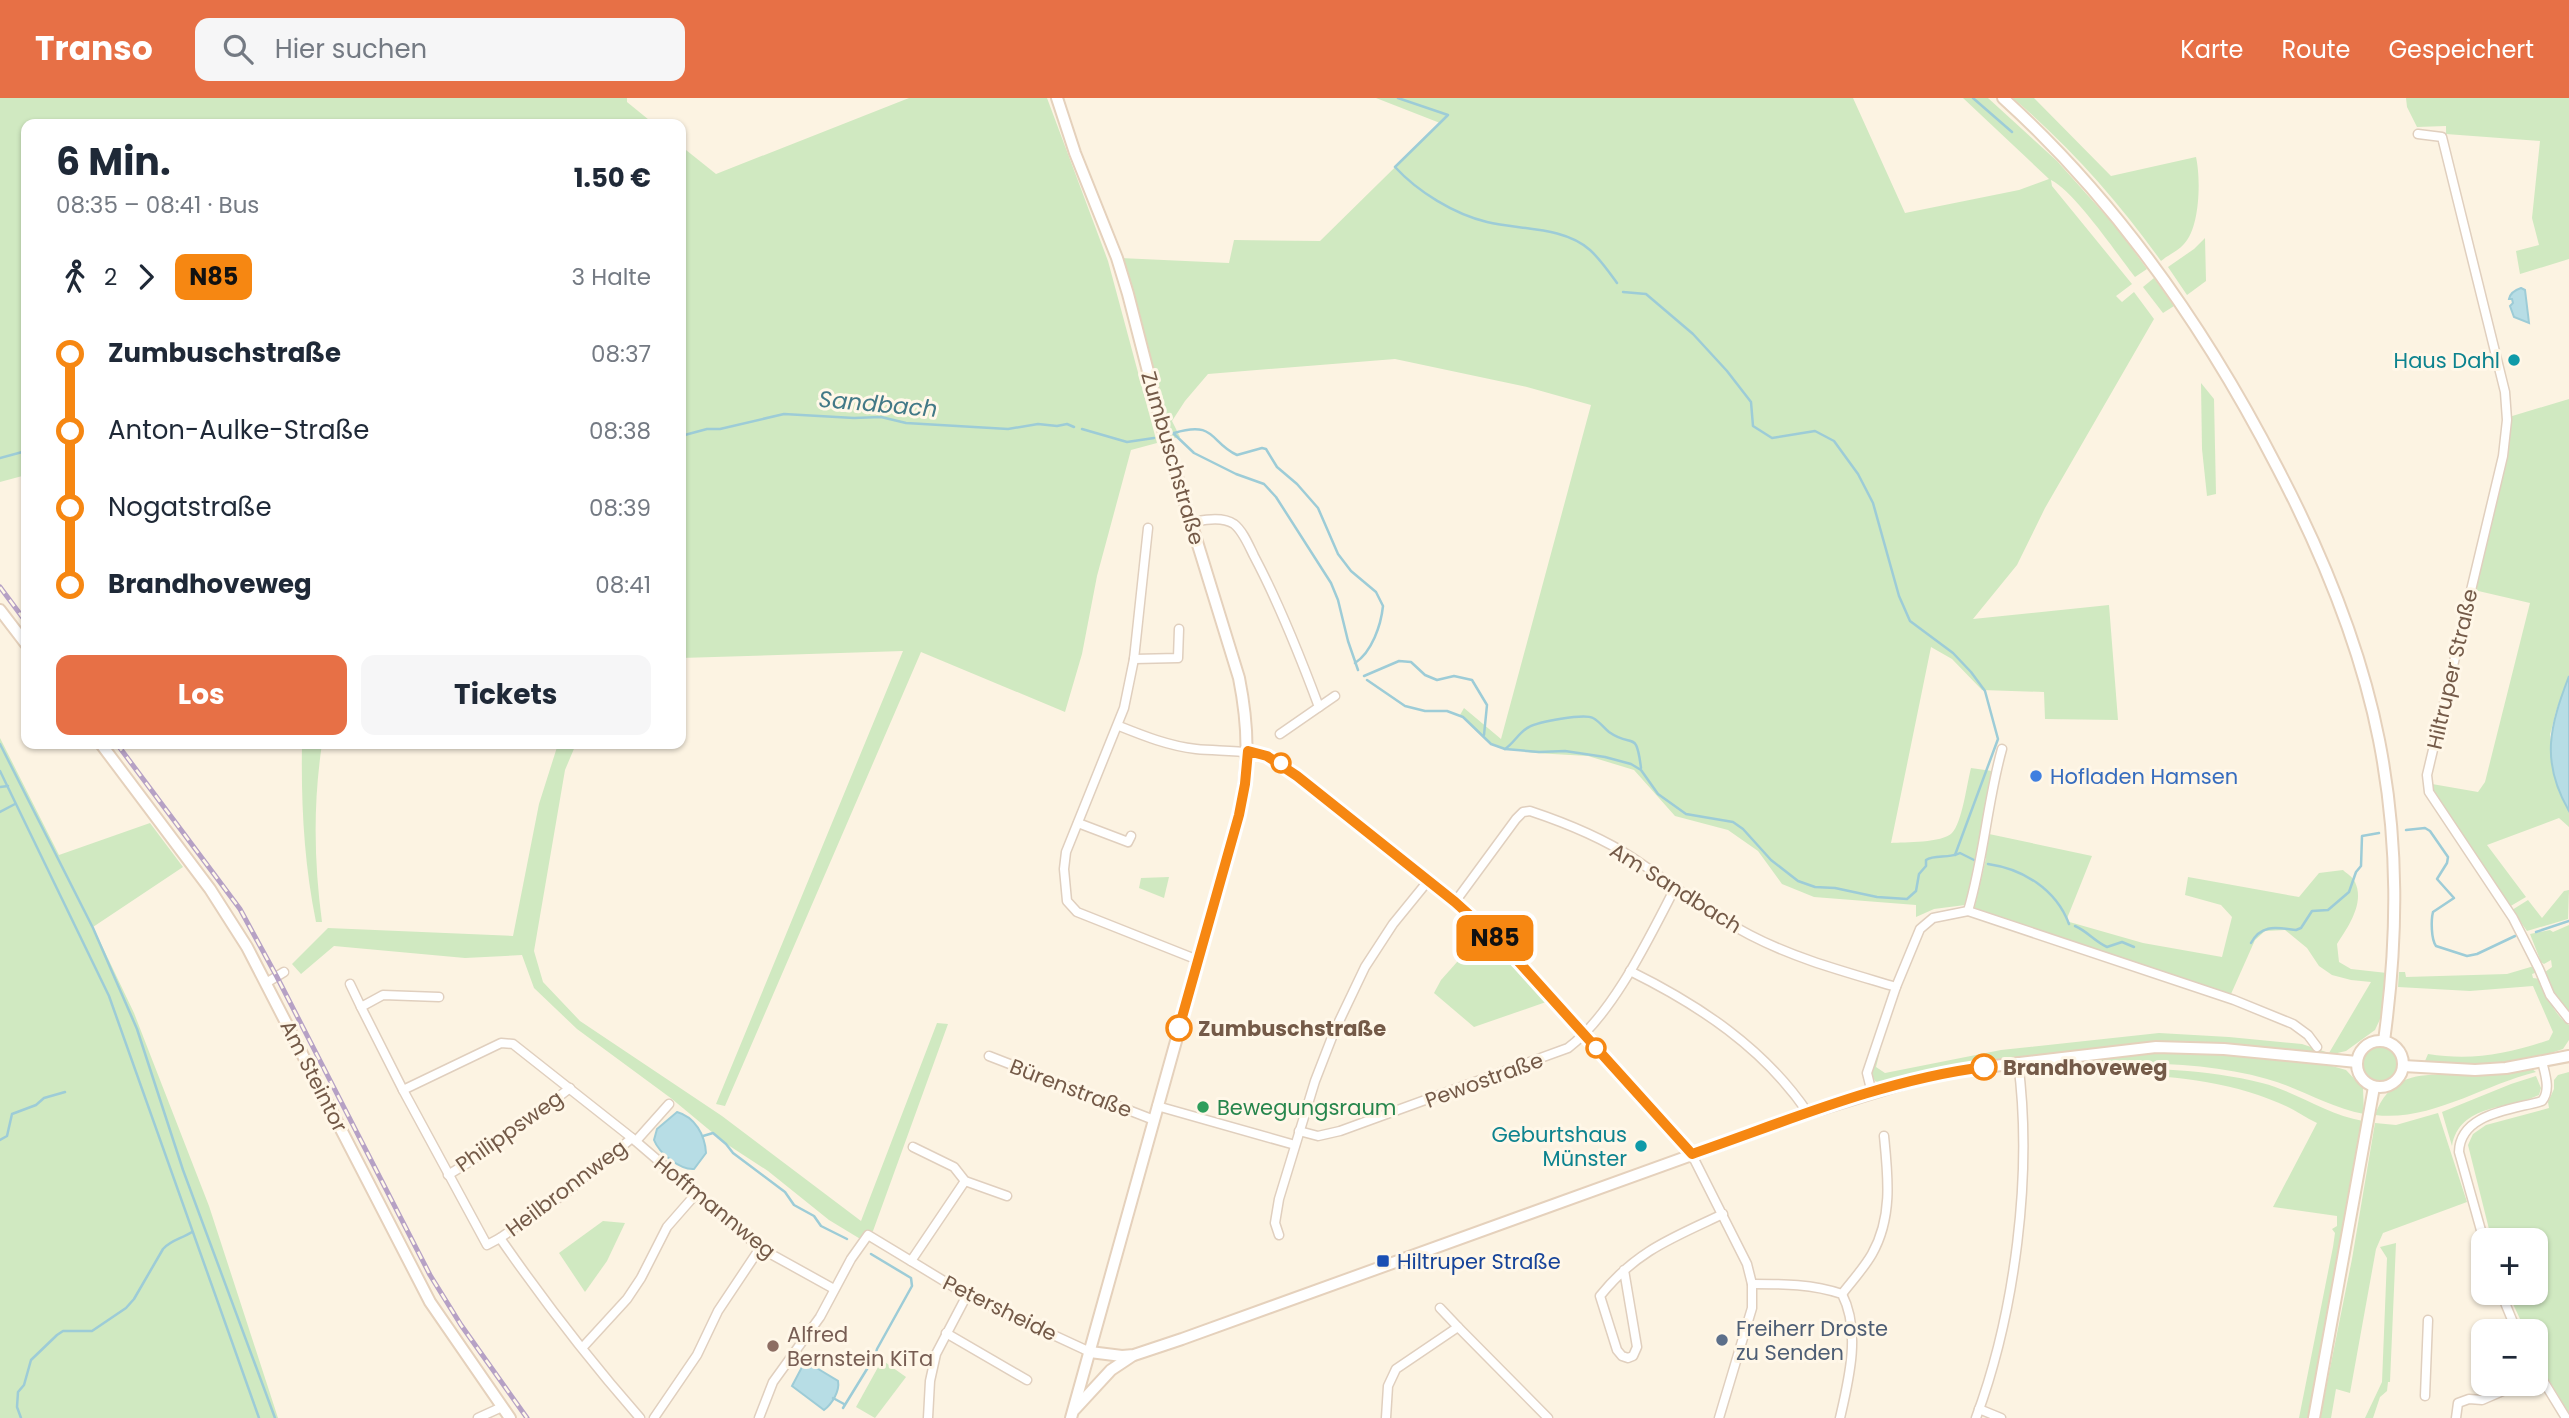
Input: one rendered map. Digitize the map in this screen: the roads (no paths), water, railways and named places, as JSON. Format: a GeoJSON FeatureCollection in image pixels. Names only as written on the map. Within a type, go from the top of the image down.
{"type":"FeatureCollection","features":[{"type":"Feature","properties":{"kind":"street","name":"Zumbuschstraße"},"geometry":{"type":"LineString","coordinates":[[1058,98],[1075,153],[1128,294],[1166,442],[1239,678],[1248,751],[1239,815],[1090,1352]]}},
{"type":"Feature","properties":{"kind":"street"},"geometry":{"type":"LineString","coordinates":[[2003,98],[2034,125],[2083,177],[2167,283],[2255,425],[2330,578],[2366,686],[2381,752],[2393,846],[2396,907],[2384,1041]]}},
{"type":"Feature","properties":{"kind":"street","name":"Hiltruper Straße"},"geometry":{"type":"LineString","coordinates":[[2418,134],[2442,136],[2505,392],[2506,438],[2427,775],[2429,792],[2513,918],[2550,995],[2569,1019]]}},
{"type":"Feature","properties":{"kind":"street"},"geometry":{"type":"LineString","coordinates":[[1191,522],[1225,520],[1238,529],[1262,570],[1319,707]]}},
{"type":"Feature","properties":{"kind":"street"},"geometry":{"type":"LineString","coordinates":[[1148,528],[1148,570],[1134,659],[1119,726],[1066,852],[1064,869],[1067,901],[1071,907],[1087,917],[1198,960]]}},
{"type":"Feature","properties":{"kind":"street"},"geometry":{"type":"LineString","coordinates":[[0,610],[21,637]]}},
{"type":"Feature","properties":{"kind":"street"},"geometry":{"type":"LineString","coordinates":[[1134,659],[1178,658],[1179,629]]}},
{"type":"Feature","properties":{"kind":"street"},"geometry":{"type":"LineString","coordinates":[[1280,734],[1335,696]]}},
{"type":"Feature","properties":{"kind":"street"},"geometry":{"type":"LineString","coordinates":[[1119,726],[1165,743],[1195,749],[1248,751],[1281,763],[1455,902],[1507,949],[1692,1154],[1747,1264],[1752,1284],[1752,1308],[1719,1418]]}},
{"type":"Feature","properties":{"kind":"street","name":"Am Steintor"},"geometry":{"type":"LineString","coordinates":[[105,749],[210,889],[247,947],[430,1302],[510,1418]]}},
{"type":"Feature","properties":{"kind":"street"},"geometry":{"type":"LineString","coordinates":[[1968,911],[1978,880],[1994,778],[2002,749]]}},
{"type":"Feature","properties":{"kind":"street","name":"Am Sandbach"},"geometry":{"type":"LineString","coordinates":[[1455,902],[1516,819],[1523,812],[1530,811],[1631,856],[1675,888],[1749,935],[1792,955],[1896,987]]}},
{"type":"Feature","properties":{"kind":"street"},"geometry":{"type":"LineString","coordinates":[[1079,823],[1128,842],[1131,836]]}},
{"type":"Feature","properties":{"kind":"street"},"geometry":{"type":"LineString","coordinates":[[1279,1235],[1275,1223],[1276,1211],[1325,1056],[1365,968],[1393,924],[1428,881]]}},
{"type":"Feature","properties":{"kind":"street"},"geometry":{"type":"LineString","coordinates":[[1585,1035],[1630,971],[1675,888]]}},
{"type":"Feature","properties":{"kind":"street"},"geometry":{"type":"LineString","coordinates":[[1872,1093],[1867,1073],[1896,987],[1920,929],[1933,918],[1968,911],[2234,1000],[2293,1024],[2308,1035],[2317,1047]]}},
{"type":"Feature","properties":{"kind":"street"},"geometry":{"type":"LineString","coordinates":[[1630,971],[1697,1007],[1752,1049],[1794,1092],[1808,1113]]}},
{"type":"Feature","properties":{"kind":"street"},"geometry":{"type":"LineString","coordinates":[[266,983],[284,972]]}},
{"type":"Feature","properties":{"kind":"street"},"geometry":{"type":"LineString","coordinates":[[350,984],[403,1090],[487,1245],[500,1237],[543,1300],[640,1418]]}},
{"type":"Feature","properties":{"kind":"street"},"geometry":{"type":"LineString","coordinates":[[361,1007],[383,995],[439,997]]}},
{"type":"Feature","properties":{"kind":"street","name":"Pewostraße"},"geometry":{"type":"LineString","coordinates":[[1299,1132],[1318,1136],[1340,1131],[1549,1057],[1568,1048],[1585,1035]]}},
{"type":"Feature","properties":{"kind":"street"},"geometry":{"type":"LineString","coordinates":[[2384,1041],[2398,1049],[2403,1058],[2403,1066],[2396,1081],[2390,1086],[2374,1087],[2361,1078],[2357,1062],[2365,1046],[2384,1041]]}},
{"type":"Feature","properties":{"kind":"street","name":"Hoffmannweg"},"geometry":{"type":"LineString","coordinates":[[403,1090],[501,1044],[513,1044],[634,1140],[760,1248],[834,1289]]}},
{"type":"Feature","properties":{"kind":"street"},"geometry":{"type":"LineString","coordinates":[[1072,1415],[1090,1352],[1122,1356],[1135,1354],[1808,1113],[1947,1072],[2156,1047],[2189,1047],[2357,1062]]}},
{"type":"Feature","properties":{"kind":"street","name":"Bürenstraße"},"geometry":{"type":"LineString","coordinates":[[989,1056],[1154,1120]]}},
{"type":"Feature","properties":{"kind":"street"},"geometry":{"type":"LineString","coordinates":[[2403,1066],[2475,1070],[2505,1068],[2569,1056]]}},
{"type":"Feature","properties":{"kind":"street"},"geometry":{"type":"LineString","coordinates":[[2480,1228],[2459,1152],[2459,1143],[2469,1125],[2483,1118],[2542,1101],[2547,1095],[2547,1088],[2542,1061]]}},
{"type":"Feature","properties":{"kind":"street"},"geometry":{"type":"LineString","coordinates":[[1976,1418],[2001,1338],[2013,1272],[2021,1194],[2023,1124],[2018,1062]]}},
{"type":"Feature","properties":{"kind":"street"},"geometry":{"type":"LineString","coordinates":[[2314,1418],[2374,1087]]}},
{"type":"Feature","properties":{"kind":"street","name":"Philippsweg"},"geometry":{"type":"LineString","coordinates":[[448,1175],[495,1146],[570,1088]]}},
{"type":"Feature","properties":{"kind":"street","name":"Hoffmannweg"},"geometry":{"type":"LineString","coordinates":[[634,1140],[669,1104]]}},
{"type":"Feature","properties":{"kind":"street"},"geometry":{"type":"LineString","coordinates":[[1157,1106],[1295,1145]]}},
{"type":"Feature","properties":{"kind":"street"},"geometry":{"type":"LineString","coordinates":[[1842,1294],[1870,1257],[1882,1230],[1889,1184],[1884,1136]]}},
{"type":"Feature","properties":{"kind":"street","name":"Heilbronnweg"},"geometry":{"type":"LineString","coordinates":[[500,1237],[568,1192],[634,1140]]}},
{"type":"Feature","properties":{"kind":"street"},"geometry":{"type":"LineString","coordinates":[[913,1147],[954,1167],[965,1181],[1007,1196]]}},
{"type":"Feature","properties":{"kind":"street"},"geometry":{"type":"LineString","coordinates":[[911,1261],[965,1181]]}},
{"type":"Feature","properties":{"kind":"street"},"geometry":{"type":"LineString","coordinates":[[583,1347],[627,1299],[667,1227],[695,1195]]}},
{"type":"Feature","properties":{"kind":"street"},"geometry":{"type":"LineString","coordinates":[[1623,1270],[1637,1347],[1633,1356],[1628,1358],[1617,1350],[1600,1296],[1623,1270],[1642,1254],[1723,1214]]}},
{"type":"Feature","properties":{"kind":"street","name":"Petersheide"},"geometry":{"type":"LineString","coordinates":[[834,1289],[868,1235],[967,1294],[1090,1352]]}},
{"type":"Feature","properties":{"kind":"street"},"geometry":{"type":"LineString","coordinates":[[654,1418],[697,1354],[718,1311],[760,1248]]}},
{"type":"Feature","properties":{"kind":"street"},"geometry":{"type":"LineString","coordinates":[[1752,1284],[1799,1284],[1842,1294],[1849,1308],[1852,1328],[1850,1362],[1840,1418]]}},
{"type":"Feature","properties":{"kind":"street"},"geometry":{"type":"LineString","coordinates":[[759,1418],[773,1382],[820,1317],[834,1289]]}},
{"type":"Feature","properties":{"kind":"street"},"geometry":{"type":"LineString","coordinates":[[928,1418],[930,1381],[936,1354],[967,1294]]}},
{"type":"Feature","properties":{"kind":"street"},"geometry":{"type":"LineString","coordinates":[[1440,1308],[1548,1418]]}},
{"type":"Feature","properties":{"kind":"street"},"geometry":{"type":"LineString","coordinates":[[2425,1396],[2428,1320]]}},
{"type":"Feature","properties":{"kind":"street"},"geometry":{"type":"LineString","coordinates":[[1385,1418],[1388,1386],[1396,1369],[1458,1327]]}},
{"type":"Feature","properties":{"kind":"street"},"geometry":{"type":"LineString","coordinates":[[946,1333],[1027,1380]]}},
{"type":"Feature","properties":{"kind":"street"},"geometry":{"type":"LineString","coordinates":[[1072,1415],[1111,1370],[1135,1354]]}},
{"type":"Feature","properties":{"kind":"street"},"geometry":{"type":"LineString","coordinates":[[2548,1391],[2566,1418]]}},
{"type":"Feature","properties":{"kind":"street"},"geometry":{"type":"LineString","coordinates":[[2456,1418],[2458,1403],[2491,1396]]}},
{"type":"Feature","properties":{"kind":"street"},"geometry":{"type":"LineString","coordinates":[[478,1418],[502,1407]]}},
{"type":"Feature","properties":{"kind":"street"},"geometry":{"type":"LineString","coordinates":[[1979,1409],[2001,1418]]}},
{"type":"Feature","properties":{"kind":"water"},"geometry":{"type":"Polygon","coordinates":[[[2521,288],[2525,290],[2529,323],[2514,317],[2510,306],[2513,303],[2512,299],[2509,299],[2510,295],[2521,288]]]}},
{"type":"Feature","properties":{"kind":"water"},"geometry":{"type":"Polygon","coordinates":[[[2569,676],[2569,811],[2554,776],[2551,744],[2557,711],[2569,676]]]}},
{"type":"Feature","properties":{"kind":"water"},"geometry":{"type":"Polygon","coordinates":[[[677,1112],[694,1122],[704,1140],[706,1153],[694,1169],[688,1169],[671,1160],[654,1140],[657,1129],[677,1112]]]}},
{"type":"Feature","properties":{"kind":"water"},"geometry":{"type":"Polygon","coordinates":[[[810,1364],[838,1381],[835,1397],[824,1410],[792,1386],[802,1367],[810,1364]]]}},
{"type":"Feature","properties":{"kind":"waterway"},"geometry":{"type":"LineString","coordinates":[[1398,98],[1448,115],[1395,167],[1414,185],[1449,208],[1475,218],[1500,225],[1554,233],[1579,242],[1597,257],[1617,283]]}},
{"type":"Feature","properties":{"kind":"waterway"},"geometry":{"type":"LineString","coordinates":[[1973,98],[2012,132]]}},
{"type":"Feature","properties":{"kind":"waterway"},"geometry":{"type":"LineString","coordinates":[[1623,292],[1646,294],[1693,334],[1751,402],[1753,426],[1772,438],[1815,431],[1834,441],[1858,474],[1873,503],[1899,596],[1910,621],[1953,653],[1971,672],[1985,691],[1998,739],[1955,855]]}},
{"type":"Feature","properties":{"kind":"waterway","name":"Sandbach"},"geometry":{"type":"LineString","coordinates":[[686,435],[784,414],[881,417],[906,423],[1008,429],[1038,424],[1067,424],[1074,427]]}},
{"type":"Feature","properties":{"kind":"waterway","name":"Sandbach"},"geometry":{"type":"LineString","coordinates":[[1082,429],[1127,442],[1154,438]]}},
{"type":"Feature","properties":{"kind":"waterway","name":"Sandbach"},"geometry":{"type":"LineString","coordinates":[[1174,433],[1198,429],[1205,431],[1237,455],[1266,449],[1277,467],[1297,484],[1318,508],[1338,554],[1351,571],[1376,592],[1383,606],[1375,638],[1355,663]]}},
{"type":"Feature","properties":{"kind":"waterway","name":"Sandbach"},"geometry":{"type":"LineString","coordinates":[[1173,433],[1194,453],[1236,474],[1264,484],[1276,497],[1331,583],[1358,670]]}},
{"type":"Feature","properties":{"kind":"waterway","name":"Sandbach"},"geometry":{"type":"LineString","coordinates":[[0,458],[21,452]]}},
{"type":"Feature","properties":{"kind":"waterway","name":"Sandbach"},"geometry":{"type":"LineString","coordinates":[[1364,676],[1399,661],[1411,662],[1425,675],[1437,680],[1454,676],[1472,680],[1487,705],[1484,735]]}},
{"type":"Feature","properties":{"kind":"waterway","name":"Sandbach"},"geometry":{"type":"LineString","coordinates":[[1367,680],[1405,706],[1425,711],[1447,711],[1463,717],[1491,744],[1505,749],[1565,751],[1631,764],[1641,770],[1658,794],[1686,814],[1733,822],[1743,829],[1771,860],[1798,881],[1815,887],[1907,899],[1916,891],[1919,874],[1926,866],[1926,860],[1960,853],[1976,861]]}},
{"type":"Feature","properties":{"kind":"waterway","name":"Sandbach"},"geometry":{"type":"LineString","coordinates":[[1505,749],[1523,731],[1534,725],[1588,717],[1595,719],[1617,737],[1632,741],[1637,748],[1641,768]]}},
{"type":"Feature","properties":{"kind":"waterway"},"geometry":{"type":"LineString","coordinates":[[0,744],[93,928],[137,1029],[183,1170],[275,1418]]}},
{"type":"Feature","properties":{"kind":"waterway"},"geometry":{"type":"LineString","coordinates":[[0,771],[109,996],[259,1418]]}},
{"type":"Feature","properties":{"kind":"waterway"},"geometry":{"type":"LineString","coordinates":[[0,787],[8,786]]}},
{"type":"Feature","properties":{"kind":"waterway"},"geometry":{"type":"LineString","coordinates":[[0,812],[15,804]]}},
{"type":"Feature","properties":{"kind":"waterway","name":"Sandbach"},"geometry":{"type":"LineString","coordinates":[[2406,830],[2425,828],[2430,831],[2448,857],[2437,879],[2454,898],[2433,912],[2432,929],[2436,946],[2467,956],[2515,936]]}},
{"type":"Feature","properties":{"kind":"waterway","name":"Sandbach"},"geometry":{"type":"LineString","coordinates":[[2251,943],[2260,932],[2271,928],[2301,928],[2312,911],[2328,910],[2349,892],[2361,866],[2362,836],[2379,833]]}},
{"type":"Feature","properties":{"kind":"waterway","name":"Sandbach"},"geometry":{"type":"LineString","coordinates":[[1988,864],[2014,871],[2037,883],[2056,901],[2069,924]]}},
{"type":"Feature","properties":{"kind":"waterway","name":"Sandbach"},"geometry":{"type":"LineString","coordinates":[[2536,932],[2569,921]]}},
{"type":"Feature","properties":{"kind":"waterway","name":"Sandbach"},"geometry":{"type":"LineString","coordinates":[[2075,926],[2107,947],[2122,942],[2134,947]]}},
{"type":"Feature","properties":{"kind":"waterway"},"geometry":{"type":"LineString","coordinates":[[0,1140],[7,1136],[12,1114],[36,1105],[44,1098],[65,1092]]}},
{"type":"Feature","properties":{"kind":"waterway"},"geometry":{"type":"LineString","coordinates":[[703,1136],[713,1133],[733,1153],[785,1192],[794,1205],[814,1216],[821,1226],[847,1239]]}},
{"type":"Feature","properties":{"kind":"waterway"},"geometry":{"type":"LineString","coordinates":[[21,1418],[17,1407],[18,1392],[24,1385],[31,1360],[63,1331],[92,1331],[126,1308],[163,1249],[192,1232]]}},
{"type":"Feature","properties":{"kind":"waterway"},"geometry":{"type":"LineString","coordinates":[[843,1408],[875,1356],[912,1286],[911,1278],[871,1254]]}},
{"type":"Feature","properties":{"kind":"waterway"},"geometry":{"type":"LineString","coordinates":[[833,1398],[844,1404]]}},
{"type":"Feature","properties":{"kind":"railway"},"geometry":{"type":"LineString","coordinates":[[0,587],[21,615]]}},
{"type":"Feature","properties":{"kind":"railway"},"geometry":{"type":"LineString","coordinates":[[121,749],[240,909],[430,1275],[461,1325],[527,1418]]}},
{"type":"Feature","properties":{"kind":"place","name":"Haus Dahl"},"geometry":{"type":"Point","coordinates":[2514,360]}},
{"type":"Feature","properties":{"kind":"place","name":"Hofladen Hamsen"},"geometry":{"type":"Point","coordinates":[2036,776]}},
{"type":"Feature","properties":{"kind":"place","name":"Zumbuschstraße"},"geometry":{"type":"Point","coordinates":[1179,1028]}},
{"type":"Feature","properties":{"kind":"place","name":"Brandhoveweg"},"geometry":{"type":"Point","coordinates":[1984,1067]}},
{"type":"Feature","properties":{"kind":"place","name":"Bewegungsraum"},"geometry":{"type":"Point","coordinates":[1203,1107]}},
{"type":"Feature","properties":{"kind":"place","name":"Geburtshaus Münster"},"geometry":{"type":"Point","coordinates":[1641,1146]}},
{"type":"Feature","properties":{"kind":"place","name":"Hiltruper Straße"},"geometry":{"type":"Point","coordinates":[1383,1261]}},
{"type":"Feature","properties":{"kind":"place","name":"Freiherr Droste zu Senden"},"geometry":{"type":"Point","coordinates":[1722,1340]}},
{"type":"Feature","properties":{"kind":"place","name":"Alfred Bernstein KiTa"},"geometry":{"type":"Point","coordinates":[773,1346]}}]}
